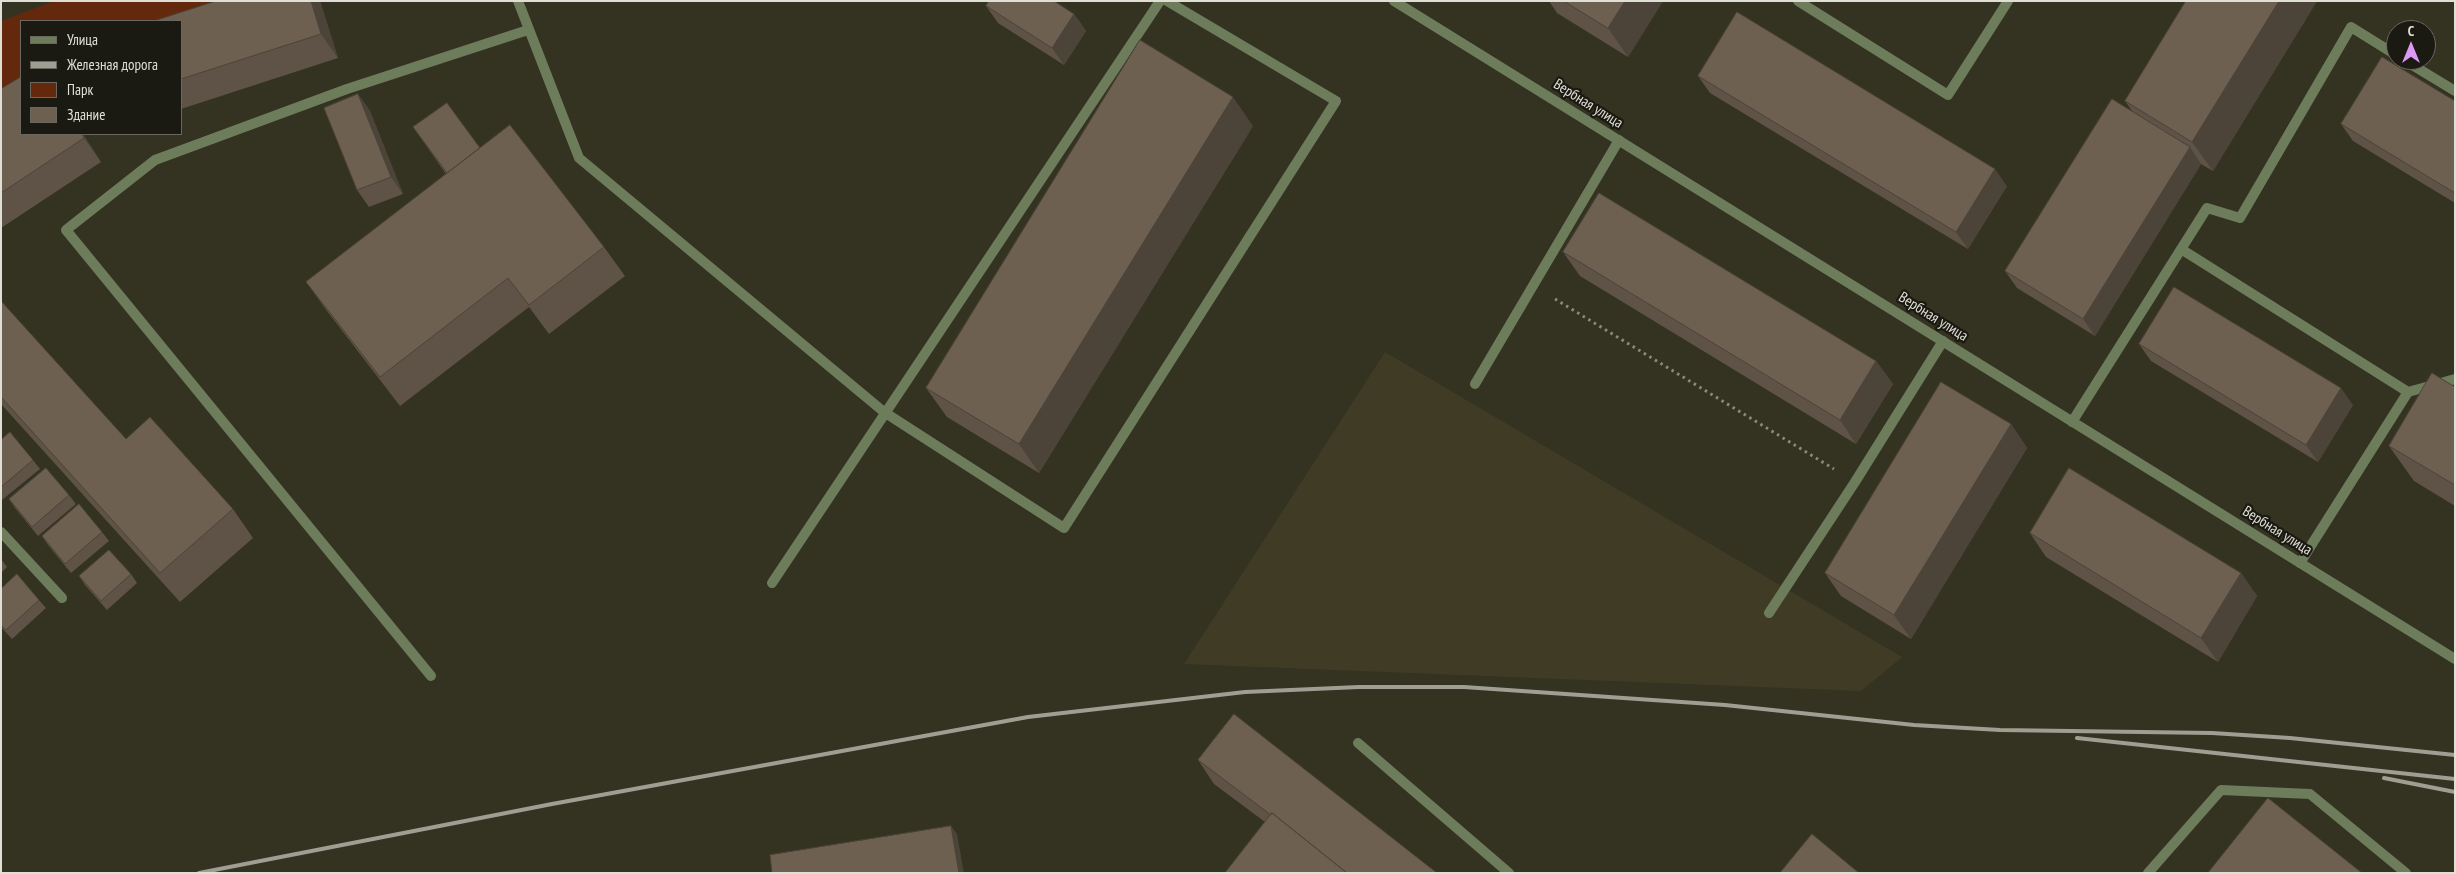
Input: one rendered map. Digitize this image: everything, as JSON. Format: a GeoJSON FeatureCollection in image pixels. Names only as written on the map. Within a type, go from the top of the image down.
{"type":"FeatureCollection","features":[{"type":"Feature","properties":{"kind":"street"},"geometry":{"type":"LineString","coordinates":[[518,1],[579,158],[884,412],[1064,528],[1336,101],[1168,1]]}},
{"type":"Feature","properties":{"kind":"street"},"geometry":{"type":"LineString","coordinates":[[772,583],[884,412],[1160,1]]}},
{"type":"Feature","properties":{"kind":"street","name":"Вербная улица"},"geometry":{"type":"LineString","coordinates":[[1394,1],[2455,659]]}},
{"type":"Feature","properties":{"kind":"street"},"geometry":{"type":"LineString","coordinates":[[1798,1],[1948,95],[2008,1]]}},
{"type":"Feature","properties":{"kind":"street"},"geometry":{"type":"LineString","coordinates":[[2072,422],[2207,208],[2240,218],[2352,27],[2386,49]]}},
{"type":"Feature","properties":{"kind":"street"},"geometry":{"type":"LineString","coordinates":[[431,676],[66,230],[154,160],[347,89],[528,30]]}},
{"type":"Feature","properties":{"kind":"street"},"geometry":{"type":"LineString","coordinates":[[2420,70],[2455,91]]}},
{"type":"Feature","properties":{"kind":"street"},"geometry":{"type":"LineString","coordinates":[[1475,384],[1619,140]]}},
{"type":"Feature","properties":{"kind":"street"},"geometry":{"type":"LineString","coordinates":[[2181,250],[2408,392]]}},
{"type":"Feature","properties":{"kind":"street"},"geometry":{"type":"LineString","coordinates":[[1769,613],[1855,482],[1942,341]]}},
{"type":"Feature","properties":{"kind":"street"},"geometry":{"type":"LineString","coordinates":[[2300,562],[2408,392],[2455,379]]}},
{"type":"Feature","properties":{"kind":"street"},"geometry":{"type":"LineString","coordinates":[[1,532],[62,598]]}},
{"type":"Feature","properties":{"kind":"street"},"geometry":{"type":"LineString","coordinates":[[1358,743],[1509,873]]}},
{"type":"Feature","properties":{"kind":"street"},"geometry":{"type":"LineString","coordinates":[[2148,873],[2221,790],[2310,794],[2406,873]]}},
{"type":"Feature","properties":{"kind":"path"},"geometry":{"type":"LineString","coordinates":[[1533,286],[1855,482]]}},
{"type":"Feature","properties":{"kind":"shaded area"},"geometry":{"type":"Polygon","coordinates":[[[1385,352],[1902,657],[1861,691],[1184,664],[1385,352]]]}},
{"type":"Feature","properties":{"kind":"green space"},"geometry":{"type":"Polygon","coordinates":[[[54,1],[247,1],[182,21],[20,20],[20,87],[1,94],[1,21],[54,1]]]}},
{"type":"Feature","properties":{"kind":"building"},"geometry":{"type":"Polygon","coordinates":[[[216,1],[311,1],[321,34],[182,79],[182,20],[157,20],[216,1]]]}},
{"type":"Feature","properties":{"kind":"building"},"geometry":{"type":"Polygon","coordinates":[[[989,1],[1054,1],[1074,14],[1052,48],[986,6],[989,1]]]}},
{"type":"Feature","properties":{"kind":"building"},"geometry":{"type":"Polygon","coordinates":[[[1564,1],[1625,1],[1608,28],[1564,1]]]}},
{"type":"Feature","properties":{"kind":"building"},"geometry":{"type":"Polygon","coordinates":[[[2186,1],[2279,1],[2192,142],[2125,101],[2186,1]]]}},
{"type":"Feature","properties":{"kind":"building"},"geometry":{"type":"Polygon","coordinates":[[[1737,12],[1995,169],[1956,232],[1698,76],[1737,12]]]}},
{"type":"Feature","properties":{"kind":"building"},"geometry":{"type":"Polygon","coordinates":[[[1140,40],[1233,97],[1019,444],[926,388],[1140,40]]]}},
{"type":"Feature","properties":{"kind":"building"},"geometry":{"type":"Polygon","coordinates":[[[2382,57],[2386,59],[2386,70],[2404,70],[2455,101],[2455,193],[2341,124],[2382,57]]]}},
{"type":"Feature","properties":{"kind":"building"},"geometry":{"type":"Polygon","coordinates":[[[20,78],[20,135],[82,135],[84,138],[1,193],[1,89],[20,78]]]}},
{"type":"Feature","properties":{"kind":"building"},"geometry":{"type":"Polygon","coordinates":[[[358,94],[391,177],[357,190],[324,108],[358,94]]]}},
{"type":"Feature","properties":{"kind":"building"},"geometry":{"type":"Polygon","coordinates":[[[2112,99],[2190,147],[2083,319],[2005,271],[2112,99]]]}},
{"type":"Feature","properties":{"kind":"building"},"geometry":{"type":"Polygon","coordinates":[[[447,103],[480,148],[447,173],[413,127],[447,103]]]}},
{"type":"Feature","properties":{"kind":"building"},"geometry":{"type":"Polygon","coordinates":[[[510,125],[604,247],[529,305],[508,278],[380,377],[306,282],[510,125]]]}},
{"type":"Feature","properties":{"kind":"building"},"geometry":{"type":"Polygon","coordinates":[[[1599,193],[1876,361],[1840,420],[1563,252],[1599,193]]]}},
{"type":"Feature","properties":{"kind":"building"},"geometry":{"type":"Polygon","coordinates":[[[2174,287],[2341,388],[2306,445],[2139,344],[2174,287]]]}},
{"type":"Feature","properties":{"kind":"building"},"geometry":{"type":"Polygon","coordinates":[[[1,301],[126,439],[150,417],[233,509],[160,573],[1,397],[1,301]]]}},
{"type":"Feature","properties":{"kind":"building"},"geometry":{"type":"Polygon","coordinates":[[[2432,373],[2455,387],[2455,485],[2389,446],[2432,373]]]}},
{"type":"Feature","properties":{"kind":"building"},"geometry":{"type":"Polygon","coordinates":[[[1941,382],[2011,424],[1894,615],[1825,573],[1941,382]]]}},
{"type":"Feature","properties":{"kind":"building"},"geometry":{"type":"Polygon","coordinates":[[[10,432],[33,460],[1,487],[1,440],[10,432]]]}},
{"type":"Feature","properties":{"kind":"building"},"geometry":{"type":"Polygon","coordinates":[[[46,468],[69,495],[32,527],[9,499],[46,468]]]}},
{"type":"Feature","properties":{"kind":"building"},"geometry":{"type":"Polygon","coordinates":[[[2069,468],[2241,573],[2201,638],[2030,533],[2069,468]]]}},
{"type":"Feature","properties":{"kind":"building"},"geometry":{"type":"Polygon","coordinates":[[[79,504],[102,532],[65,564],[42,536],[79,504]]]}},
{"type":"Feature","properties":{"kind":"building"},"geometry":{"type":"Polygon","coordinates":[[[109,550],[131,574],[101,601],[79,576],[109,550]]]}},
{"type":"Feature","properties":{"kind":"building"},"geometry":{"type":"Polygon","coordinates":[[[17,574],[39,600],[6,630],[1,625],[1,589],[17,574]]]}},
{"type":"Feature","properties":{"kind":"building"},"geometry":{"type":"Polygon","coordinates":[[[1234,714],[1437,873],[1347,873],[1272,813],[1271,815],[1198,760],[1234,714]]]}},
{"type":"Feature","properties":{"kind":"building"},"geometry":{"type":"Polygon","coordinates":[[[2268,798],[2362,873],[2208,873],[2268,798]]]}},
{"type":"Feature","properties":{"kind":"building"},"geometry":{"type":"Polygon","coordinates":[[[1272,813],[1347,873],[1225,873],[1272,813]]]}},
{"type":"Feature","properties":{"kind":"building"},"geometry":{"type":"Polygon","coordinates":[[[951,826],[959,873],[772,873],[770,855],[951,826]]]}},
{"type":"Feature","properties":{"kind":"building"},"geometry":{"type":"Polygon","coordinates":[[[1812,834],[1859,873],[1780,873],[1812,834]]]}},
{"type":"Feature","properties":{"kind":"railway"},"geometry":{"type":"LineString","coordinates":[[199,873],[552,804],[1028,717],[1245,692],[1359,687],[1464,687],[1725,705],[1914,725],[2000,730],[2212,733],[2290,738],[2455,755]]}},
{"type":"Feature","properties":{"kind":"railway"},"geometry":{"type":"LineString","coordinates":[[2077,738],[2455,779]]}},
{"type":"Feature","properties":{"kind":"railway"},"geometry":{"type":"LineString","coordinates":[[2384,778],[2455,792]]}}]}
